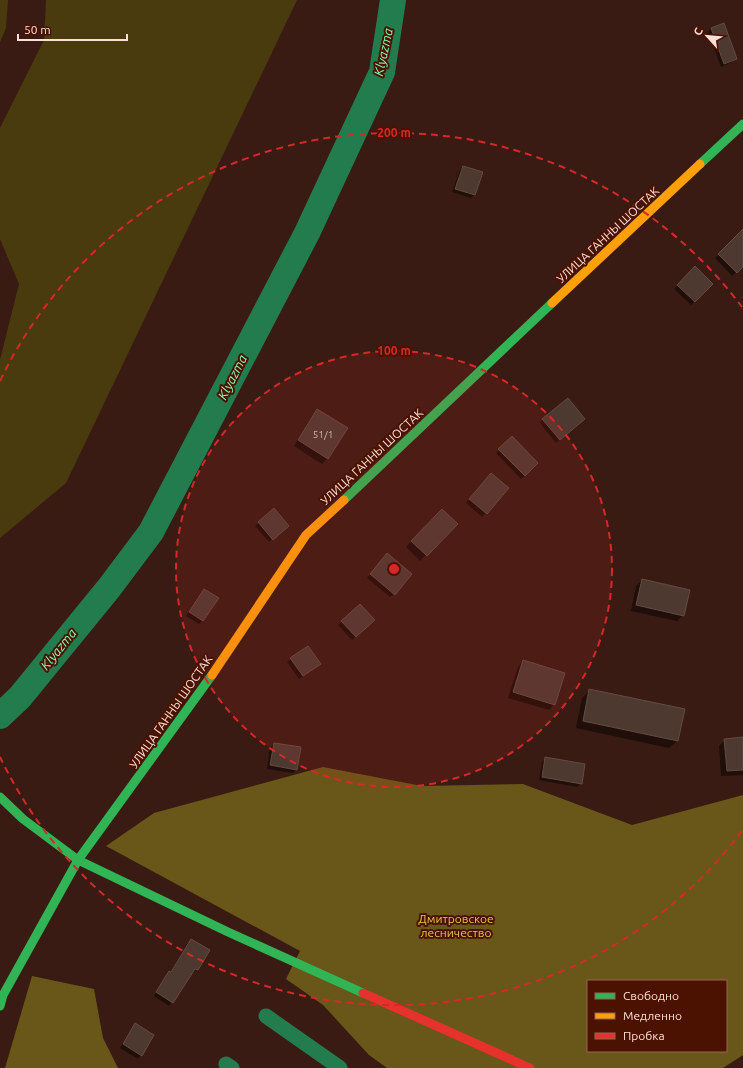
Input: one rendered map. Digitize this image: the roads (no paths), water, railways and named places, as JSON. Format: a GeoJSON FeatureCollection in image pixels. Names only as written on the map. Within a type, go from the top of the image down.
{"type":"FeatureCollection","features":[{"type":"Feature","properties":{"kind":"main road","name":"УЛИЦА ГАННЫ ШОСТАК"},"geometry":{"type":"LineString","coordinates":[[0,1006],[3,995],[78,860],[205,685],[306,534],[743,124]]}},
{"type":"Feature","properties":{"kind":"main road"},"geometry":{"type":"LineString","coordinates":[[0,797],[23,818],[78,860],[228,932],[530,1068]]}},
{"type":"Feature","properties":{"kind":"waterway","name":"Klyazma"},"geometry":{"type":"LineString","coordinates":[[0,716],[20,697],[109,588],[151,532],[307,233],[382,72],[393,0]]}},
{"type":"Feature","properties":{"kind":"waterway"},"geometry":{"type":"LineString","coordinates":[[266,1016],[340,1068]]}},
{"type":"Feature","properties":{"kind":"waterway"},"geometry":{"type":"LineString","coordinates":[[226,1064],[232,1068]]}},
{"type":"Feature","properties":{"kind":"park label","name":"Дмитровское лесничество"},"geometry":{"type":"Point","coordinates":[456,926]}}]}
